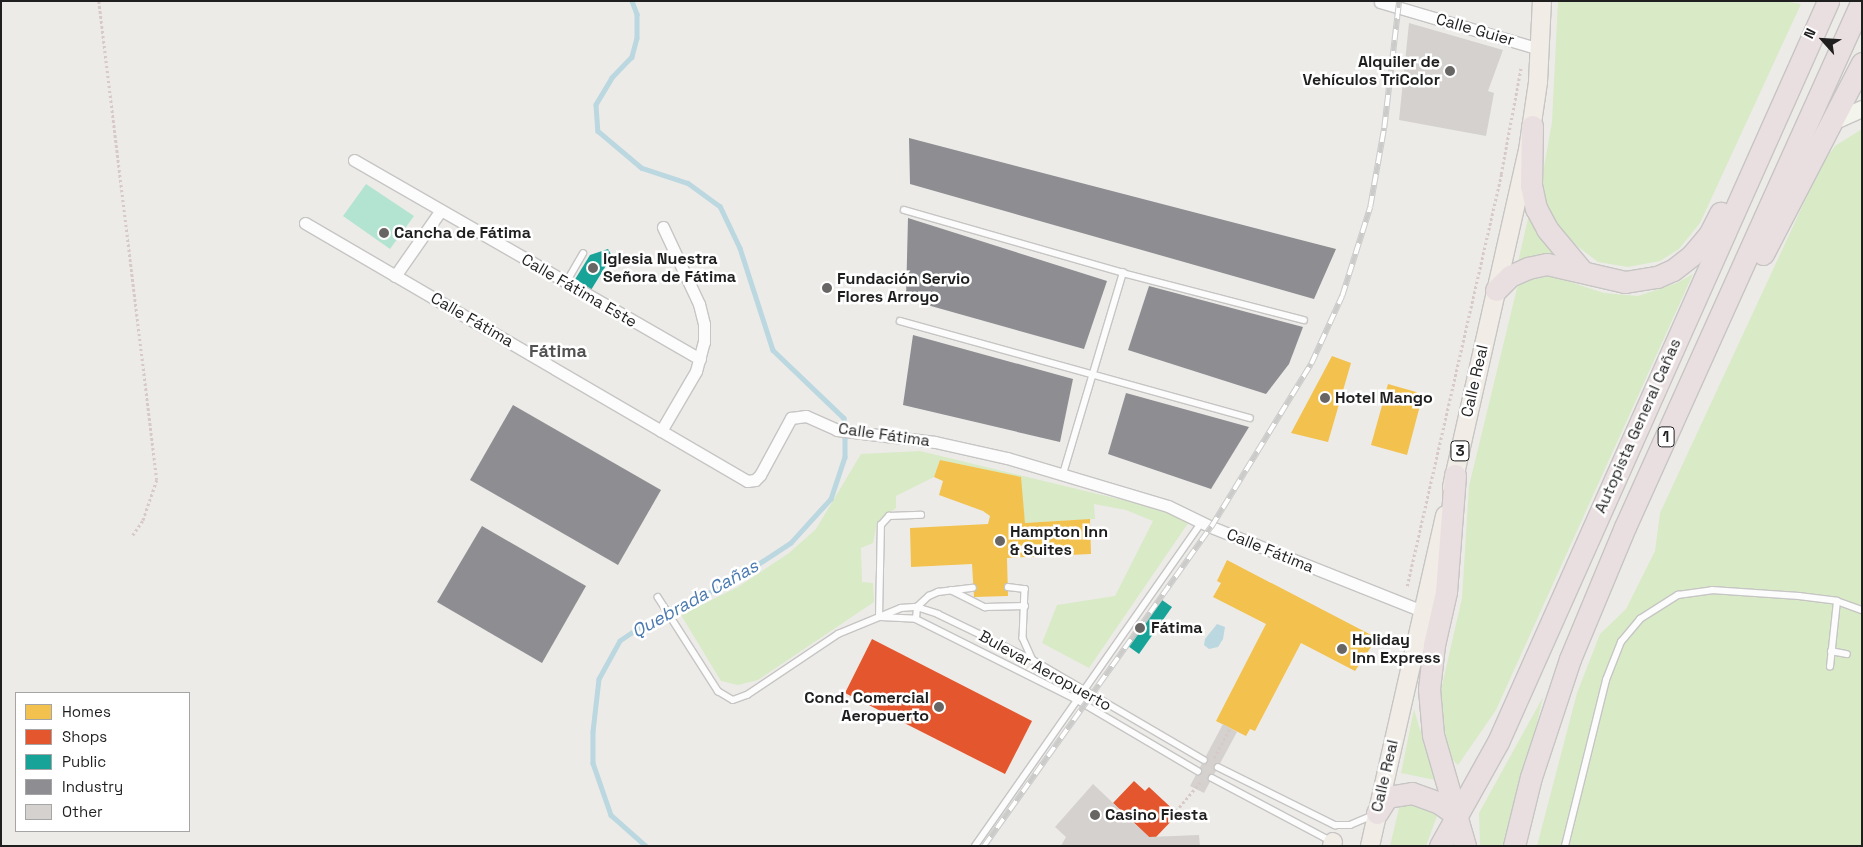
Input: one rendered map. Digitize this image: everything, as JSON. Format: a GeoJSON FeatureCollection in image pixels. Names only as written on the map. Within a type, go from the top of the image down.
{"type":"FeatureCollection","features":[{"type":"Feature","properties":{"kind":"highway"},"geometry":{"type":"LineString","coordinates":[[1496,290],[1510,276],[1528,268],[1547,264],[1566,266],[1584,273],[1625,282],[1641,280],[1673,270],[1692,255],[1709,235],[1827,1]]}},
{"type":"Feature","properties":{"kind":"highway","name":"Autopista General Cañas"},"geometry":{"type":"LineString","coordinates":[[1440,846],[1502,733],[1827,1]]}},
{"type":"Feature","properties":{"kind":"highway","name":"Autopista General Cañas"},"geometry":{"type":"LineString","coordinates":[[1514,846],[1531,777],[1570,660],[1673,422],[1862,1]]}},
{"type":"Feature","properties":{"kind":"highway"},"geometry":{"type":"LineString","coordinates":[[1673,422],[1833,122],[1862,63]]}},
{"type":"Feature","properties":{"kind":"highway"},"geometry":{"type":"LineString","coordinates":[[1532,126],[1531,185],[1536,208],[1552,236],[1584,273]]}},
{"type":"Feature","properties":{"kind":"highway"},"geometry":{"type":"LineString","coordinates":[[1455,474],[1446,592],[1434,645],[1429,689],[1432,735],[1465,846]]}},
{"type":"Feature","properties":{"kind":"highway"},"geometry":{"type":"LineString","coordinates":[[1377,813],[1387,797],[1412,793],[1439,803],[1456,815]]}},
{"type":"Feature","properties":{"kind":"main road","name":"Calle Real"},"geometry":{"type":"LineString","coordinates":[[1370,846],[1532,126],[1540,49],[1542,1]]}},
{"type":"Feature","properties":{"kind":"main road"},"geometry":{"type":"LineString","coordinates":[[1833,122],[1862,109]]}},
{"type":"Feature","properties":{"kind":"street","name":"Calle Guier"},"geometry":{"type":"LineString","coordinates":[[1384,2],[1540,49]]}},
{"type":"Feature","properties":{"kind":"street","name":"Calle Fátima Este"},"geometry":{"type":"LineString","coordinates":[[354,160],[700,359]]}},
{"type":"Feature","properties":{"kind":"street"},"geometry":{"type":"LineString","coordinates":[[395,276],[440,210]]}},
{"type":"Feature","properties":{"kind":"street","name":"Calle Fátima"},"geometry":{"type":"LineString","coordinates":[[305,223],[747,481],[755,480],[760,475],[791,418],[806,416],[837,430],[935,442],[1063,474],[1168,506],[1201,523],[1422,611]]}},
{"type":"Feature","properties":{"kind":"street"},"geometry":{"type":"LineString","coordinates":[[661,431],[700,359],[704,342],[702,313],[662,227]]}},
{"type":"Feature","properties":{"kind":"lane"},"geometry":{"type":"LineString","coordinates":[[904,210],[1123,273],[1304,320]]}},
{"type":"Feature","properties":{"kind":"lane"},"geometry":{"type":"LineString","coordinates":[[566,283],[583,253]]}},
{"type":"Feature","properties":{"kind":"lane"},"geometry":{"type":"LineString","coordinates":[[1063,474],[1123,273]]}},
{"type":"Feature","properties":{"kind":"lane"},"geometry":{"type":"LineString","coordinates":[[900,321],[1250,418]]}},
{"type":"Feature","properties":{"kind":"lane"},"geometry":{"type":"LineString","coordinates":[[879,617],[881,525],[889,516],[921,514]]}},
{"type":"Feature","properties":{"kind":"lane"},"geometry":{"type":"LineString","coordinates":[[975,846],[1201,523]]}},
{"type":"Feature","properties":{"kind":"lane"},"geometry":{"type":"LineString","coordinates":[[1008,587],[1025,589],[1024,638],[1033,660]]}},
{"type":"Feature","properties":{"kind":"lane"},"geometry":{"type":"LineString","coordinates":[[916,619],[917,607],[929,596],[951,590],[974,588]]}},
{"type":"Feature","properties":{"kind":"lane"},"geometry":{"type":"LineString","coordinates":[[951,590],[986,607],[1024,606]]}},
{"type":"Feature","properties":{"kind":"lane"},"geometry":{"type":"LineString","coordinates":[[1565,846],[1606,680],[1621,642],[1640,618],[1678,595],[1712,590],[1837,601],[1862,610]]}},
{"type":"Feature","properties":{"kind":"lane","name":"Bulevar Aeropuerto"},"geometry":{"type":"LineString","coordinates":[[658,597],[718,691],[733,700],[740,699],[838,634],[901,608],[917,607],[938,614],[1033,660],[1204,760]]}},
{"type":"Feature","properties":{"kind":"lane"},"geometry":{"type":"LineString","coordinates":[[1830,667],[1837,601]]}},
{"type":"Feature","properties":{"kind":"lane","name":"Bulevar Aeropuerto"},"geometry":{"type":"LineString","coordinates":[[879,617],[916,619],[1078,700],[1198,771]]}},
{"type":"Feature","properties":{"kind":"lane"},"geometry":{"type":"LineString","coordinates":[[1831,651],[1847,654]]}},
{"type":"Feature","properties":{"kind":"lane"},"geometry":{"type":"LineString","coordinates":[[1218,767],[1302,809],[1342,826],[1361,821],[1377,813]]}},
{"type":"Feature","properties":{"kind":"lane"},"geometry":{"type":"LineString","coordinates":[[1212,778],[1297,821],[1334,845]]}},
{"type":"Feature","properties":{"kind":"lane"},"geometry":{"type":"LineString","coordinates":[[1297,821],[1302,809]]}},
{"type":"Feature","properties":{"kind":"path"},"geometry":{"type":"LineString","coordinates":[[100,1],[157,480],[143,521],[132,537]]}},
{"type":"Feature","properties":{"kind":"path"},"geometry":{"type":"LineString","coordinates":[[1407,586],[1501,174],[1522,64]]}},
{"type":"Feature","properties":{"kind":"green space"},"geometry":{"type":"Polygon","coordinates":[[[1558,1],[1782,1],[1801,4],[1700,223],[1679,249],[1660,261],[1628,267],[1598,262],[1559,232],[1547,210],[1541,184],[1552,122],[1558,1]]]}},
{"type":"Feature","properties":{"kind":"green space"},"geometry":{"type":"Polygon","coordinates":[[[1862,129],[1862,846],[1537,846],[1577,693],[1600,634],[1626,609],[1655,551],[1660,513],[1822,164],[1835,146],[1862,129]]]}},
{"type":"Feature","properties":{"kind":"green space","name":"Cancha de Fátima"},"geometry":{"type":"Polygon","coordinates":[[[366,184],[414,216],[390,249],[343,216],[366,184]]]}},
{"type":"Feature","properties":{"kind":"green space"},"geometry":{"type":"Polygon","coordinates":[[[1530,210],[1541,238],[1555,255],[1535,256],[1518,262],[1530,210]]]}},
{"type":"Feature","properties":{"kind":"green space"},"geometry":{"type":"Polygon","coordinates":[[[1693,274],[1496,710],[1458,765],[1451,758],[1442,718],[1441,690],[1462,598],[1469,486],[1517,288],[1523,281],[1552,276],[1604,293],[1638,296],[1677,283],[1693,274]]]}},
{"type":"Feature","properties":{"kind":"green space"},"geometry":{"type":"Polygon","coordinates":[[[920,451],[1164,510],[1191,519],[1089,668],[1042,643],[1057,605],[1115,596],[1153,521],[1126,510],[1094,504],[1095,519],[1025,523],[1020,477],[940,460],[934,477],[896,496],[896,508],[877,523],[873,543],[861,548],[862,582],[873,583],[874,602],[758,680],[738,685],[721,681],[681,615],[738,587],[789,553],[816,529],[861,454],[920,451]]]}},
{"type":"Feature","properties":{"kind":"green space"},"geometry":{"type":"Polygon","coordinates":[[[1543,697],[1508,846],[1480,846],[1479,813],[1543,697]]]}},
{"type":"Feature","properties":{"kind":"green space"},"geometry":{"type":"Polygon","coordinates":[[[1414,709],[1435,780],[1401,773],[1414,709]]]}},
{"type":"Feature","properties":{"kind":"green space"},"geometry":{"type":"Polygon","coordinates":[[[1400,804],[1425,806],[1437,816],[1426,846],[1390,846],[1400,804]]]}},
{"type":"Feature","properties":{"kind":"water"},"geometry":{"type":"Polygon","coordinates":[[[1217,624],[1225,627],[1223,639],[1218,647],[1209,649],[1204,645],[1205,639],[1217,624]]]}},
{"type":"Feature","properties":{"kind":"building: Homes","name":"Hotel Mango"},"geometry":{"type":"Polygon","coordinates":[[[1332,356],[1351,363],[1328,442],[1291,433],[1332,356]]]}},
{"type":"Feature","properties":{"kind":"building: Homes","name":"Hotel Mango"},"geometry":{"type":"Polygon","coordinates":[[[1388,384],[1423,394],[1407,455],[1371,445],[1388,384]]]}},
{"type":"Feature","properties":{"kind":"building: Homes","name":"Hampton Inn & Suites"},"geometry":{"type":"Polygon","coordinates":[[[940,460],[1021,477],[1025,523],[1090,519],[1091,554],[1007,558],[1008,596],[974,597],[972,564],[911,567],[910,528],[988,524],[990,516],[983,511],[939,495],[943,481],[934,477],[940,460]]]}},
{"type":"Feature","properties":{"kind":"building: Homes","name":"Holiday Inn Express"},"geometry":{"type":"Polygon","coordinates":[[[1227,560],[1377,638],[1355,671],[1301,643],[1255,731],[1250,729],[1246,736],[1216,721],[1266,624],[1213,597],[1221,583],[1217,581],[1227,560]]]}},
{"type":"Feature","properties":{"kind":"building: Shops","name":"Cond. Comercial Aeropuerto"},"geometry":{"type":"Polygon","coordinates":[[[872,639],[1032,721],[1005,774],[845,693],[872,639]]]}},
{"type":"Feature","properties":{"kind":"building: Shops"},"geometry":{"type":"Polygon","coordinates":[[[1134,781],[1145,791],[1149,787],[1178,814],[1156,837],[1149,837],[1113,803],[1134,781]]]}},
{"type":"Feature","properties":{"kind":"building: Public","name":"Iglesia Nuestra Señora de Fátima"},"geometry":{"type":"Polygon","coordinates":[[[608,249],[612,256],[591,290],[574,281],[590,255],[608,249]]]}},
{"type":"Feature","properties":{"kind":"building: Public","name":"Fátima"},"geometry":{"type":"Polygon","coordinates":[[[1162,600],[1172,607],[1139,654],[1128,646],[1162,600]]]}},
{"type":"Feature","properties":{"kind":"building: Industry"},"geometry":{"type":"Polygon","coordinates":[[[909,138],[1336,249],[1314,299],[910,184],[909,138]]]}},
{"type":"Feature","properties":{"kind":"building: Industry"},"geometry":{"type":"Polygon","coordinates":[[[908,218],[1107,281],[1084,349],[906,299],[908,218]]]}},
{"type":"Feature","properties":{"kind":"building: Industry"},"geometry":{"type":"Polygon","coordinates":[[[1149,286],[1303,327],[1289,364],[1266,394],[1128,350],[1149,286]]]}},
{"type":"Feature","properties":{"kind":"building: Industry"},"geometry":{"type":"Polygon","coordinates":[[[913,335],[1073,379],[1060,442],[903,405],[913,335]]]}},
{"type":"Feature","properties":{"kind":"building: Industry"},"geometry":{"type":"Polygon","coordinates":[[[1126,393],[1249,427],[1211,489],[1108,454],[1126,393]]]}},
{"type":"Feature","properties":{"kind":"building: Industry"},"geometry":{"type":"Polygon","coordinates":[[[513,405],[661,490],[618,565],[470,480],[513,405]]]}},
{"type":"Feature","properties":{"kind":"building: Industry"},"geometry":{"type":"Polygon","coordinates":[[[482,526],[586,586],[542,663],[437,602],[482,526]]]}},
{"type":"Feature","properties":{"kind":"building: Other","name":"Alquiler de Vehículos TriColor"},"geometry":{"type":"Polygon","coordinates":[[[1409,23],[1503,50],[1488,91],[1494,93],[1486,136],[1399,120],[1409,23]]]}},
{"type":"Feature","properties":{"kind":"building: Other"},"geometry":{"type":"Polygon","coordinates":[[[1223,724],[1237,732],[1204,793],[1190,786],[1223,724]]]}},
{"type":"Feature","properties":{"kind":"building: Other","name":"Casino Fiesta"},"geometry":{"type":"Polygon","coordinates":[[[1093,784],[1149,837],[1199,835],[1200,846],[1061,846],[1066,837],[1055,827],[1093,784]]]}},
{"type":"Feature","properties":{"kind":"waterway","name":"Quebrada Cañas"},"geometry":{"type":"LineString","coordinates":[[632,1],[637,14],[637,38],[632,57],[612,78],[596,105],[598,131],[642,168],[688,183],[720,206],[740,248],[773,350],[844,418],[845,438],[845,457],[831,499],[791,543],[730,583],[651,620],[620,641],[599,679],[593,732],[593,763],[611,815],[646,846]]}},
{"type":"Feature","properties":{"kind":"railway"},"geometry":{"type":"LineString","coordinates":[[984,846],[1211,527],[1311,364],[1342,296],[1370,207],[1384,128],[1399,1]]}},
{"type":"Feature","properties":{"kind":"place","name":"Alquiler de Vehículos TriColor"},"geometry":{"type":"Point","coordinates":[1450,71]}},
{"type":"Feature","properties":{"kind":"place","name":"Cancha de Fátima"},"geometry":{"type":"Point","coordinates":[384,233]}},
{"type":"Feature","properties":{"kind":"place","name":"Iglesia Nuestra Señora de Fátima"},"geometry":{"type":"Point","coordinates":[593,268]}},
{"type":"Feature","properties":{"kind":"place","name":"Fundación Servio Flores Arroyo"},"geometry":{"type":"Point","coordinates":[827,288]}},
{"type":"Feature","properties":{"kind":"place","name":"Hotel Mango"},"geometry":{"type":"Point","coordinates":[1325,398]}},
{"type":"Feature","properties":{"kind":"place","name":"Hampton Inn & Suites"},"geometry":{"type":"Point","coordinates":[1000,541]}},
{"type":"Feature","properties":{"kind":"place","name":"Fátima"},"geometry":{"type":"Point","coordinates":[1140,628]}},
{"type":"Feature","properties":{"kind":"place","name":"Holiday Inn Express"},"geometry":{"type":"Point","coordinates":[1342,649]}},
{"type":"Feature","properties":{"kind":"place","name":"Cond. Comercial Aeropuerto"},"geometry":{"type":"Point","coordinates":[939,707]}},
{"type":"Feature","properties":{"kind":"place","name":"Casino Fiesta"},"geometry":{"type":"Point","coordinates":[1095,815]}},
{"type":"Feature","properties":{"kind":"district","name":"Fátima"},"geometry":{"type":"Point","coordinates":[558,351]}}]}
